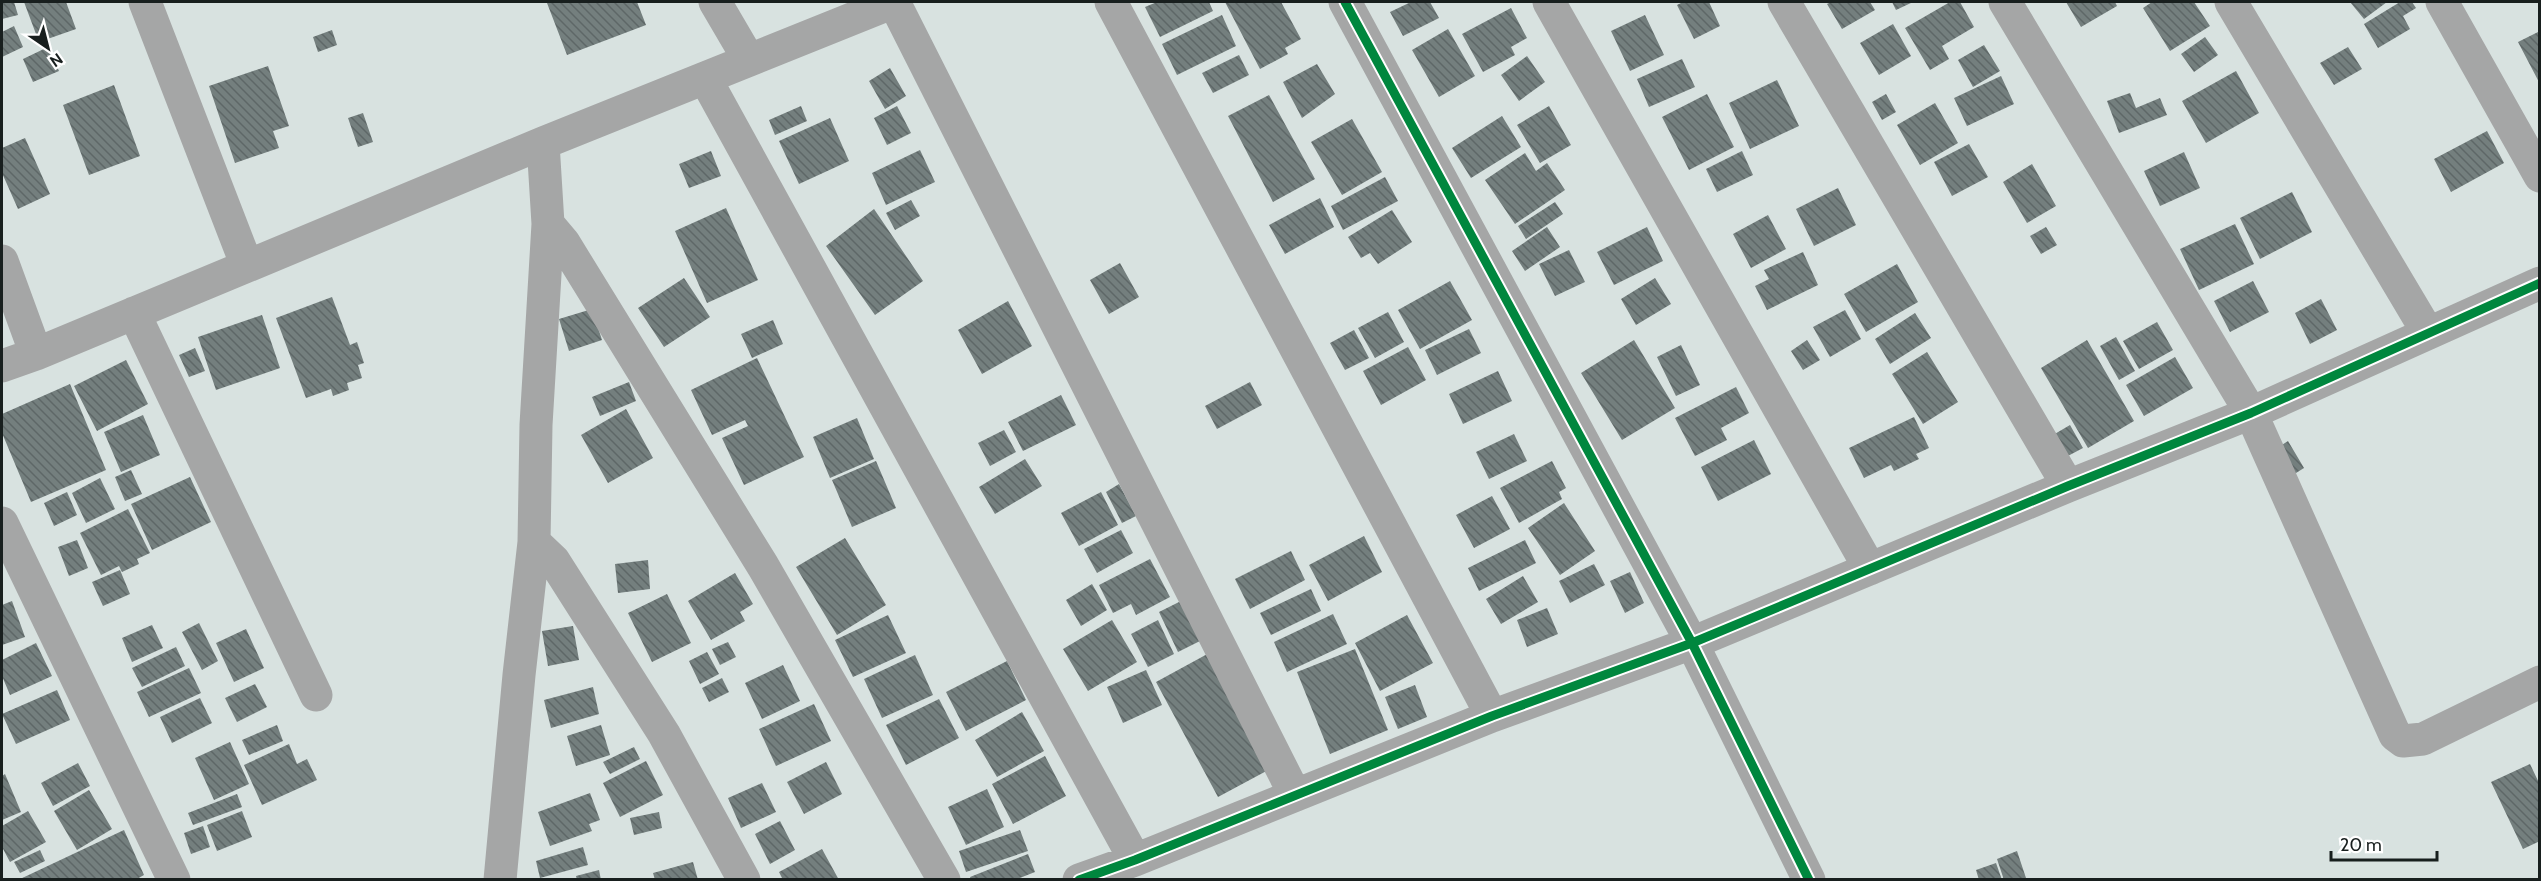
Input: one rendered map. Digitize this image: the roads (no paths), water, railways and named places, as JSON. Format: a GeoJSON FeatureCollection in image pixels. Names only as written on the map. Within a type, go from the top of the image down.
{"type":"FeatureCollection","features":[{"type":"Feature","properties":{"kind":"street"},"geometry":{"type":"LineString","coordinates":[[146,2],[247,266]]}},
{"type":"Feature","properties":{"kind":"street"},"geometry":{"type":"LineString","coordinates":[[715,2],[749,60]]}},
{"type":"Feature","properties":{"kind":"street"},"geometry":{"type":"LineString","coordinates":[[2,366],[36,354],[543,143],[894,2],[1295,795]]}},
{"type":"Feature","properties":{"kind":"street"},"geometry":{"type":"LineString","coordinates":[[1111,2],[1492,716]]}},
{"type":"Feature","properties":{"kind":"street"},"geometry":{"type":"LineString","coordinates":[[1345,2],[1692,643],[1809,879]]}},
{"type":"Feature","properties":{"kind":"street"},"geometry":{"type":"LineString","coordinates":[[1549,2],[1870,569]]}},
{"type":"Feature","properties":{"kind":"street"},"geometry":{"type":"LineString","coordinates":[[1784,2],[2068,486]]}},
{"type":"Feature","properties":{"kind":"street"},"geometry":{"type":"LineString","coordinates":[[2005,2],[2251,413],[2395,735],[2403,741],[2423,739],[2540,682]]}},
{"type":"Feature","properties":{"kind":"street"},"geometry":{"type":"LineString","coordinates":[[2231,2],[2427,333]]}},
{"type":"Feature","properties":{"kind":"street"},"geometry":{"type":"LineString","coordinates":[[2442,2],[2540,176]]}},
{"type":"Feature","properties":{"kind":"street"},"geometry":{"type":"LineString","coordinates":[[705,78],[1135,860]]}},
{"type":"Feature","properties":{"kind":"street"},"geometry":{"type":"LineString","coordinates":[[500,879],[534,542],[536,425],[548,224],[543,143]]}},
{"type":"Feature","properties":{"kind":"street"},"geometry":{"type":"LineString","coordinates":[[548,224],[564,243],[763,566],[944,879]]}},
{"type":"Feature","properties":{"kind":"street"},"geometry":{"type":"LineString","coordinates":[[2,261],[36,354]]}},
{"type":"Feature","properties":{"kind":"street"},"geometry":{"type":"LineString","coordinates":[[1079,879],[1135,860],[1492,716],[1692,643],[2068,486],[2251,413],[2540,283]]}},
{"type":"Feature","properties":{"kind":"street"},"geometry":{"type":"LineString","coordinates":[[134,313],[316,695]]}},
{"type":"Feature","properties":{"kind":"street"},"geometry":{"type":"LineString","coordinates":[[2,523],[174,879]]}},
{"type":"Feature","properties":{"kind":"street"},"geometry":{"type":"LineString","coordinates":[[534,542],[554,561],[664,734],[744,879]]}}]}
